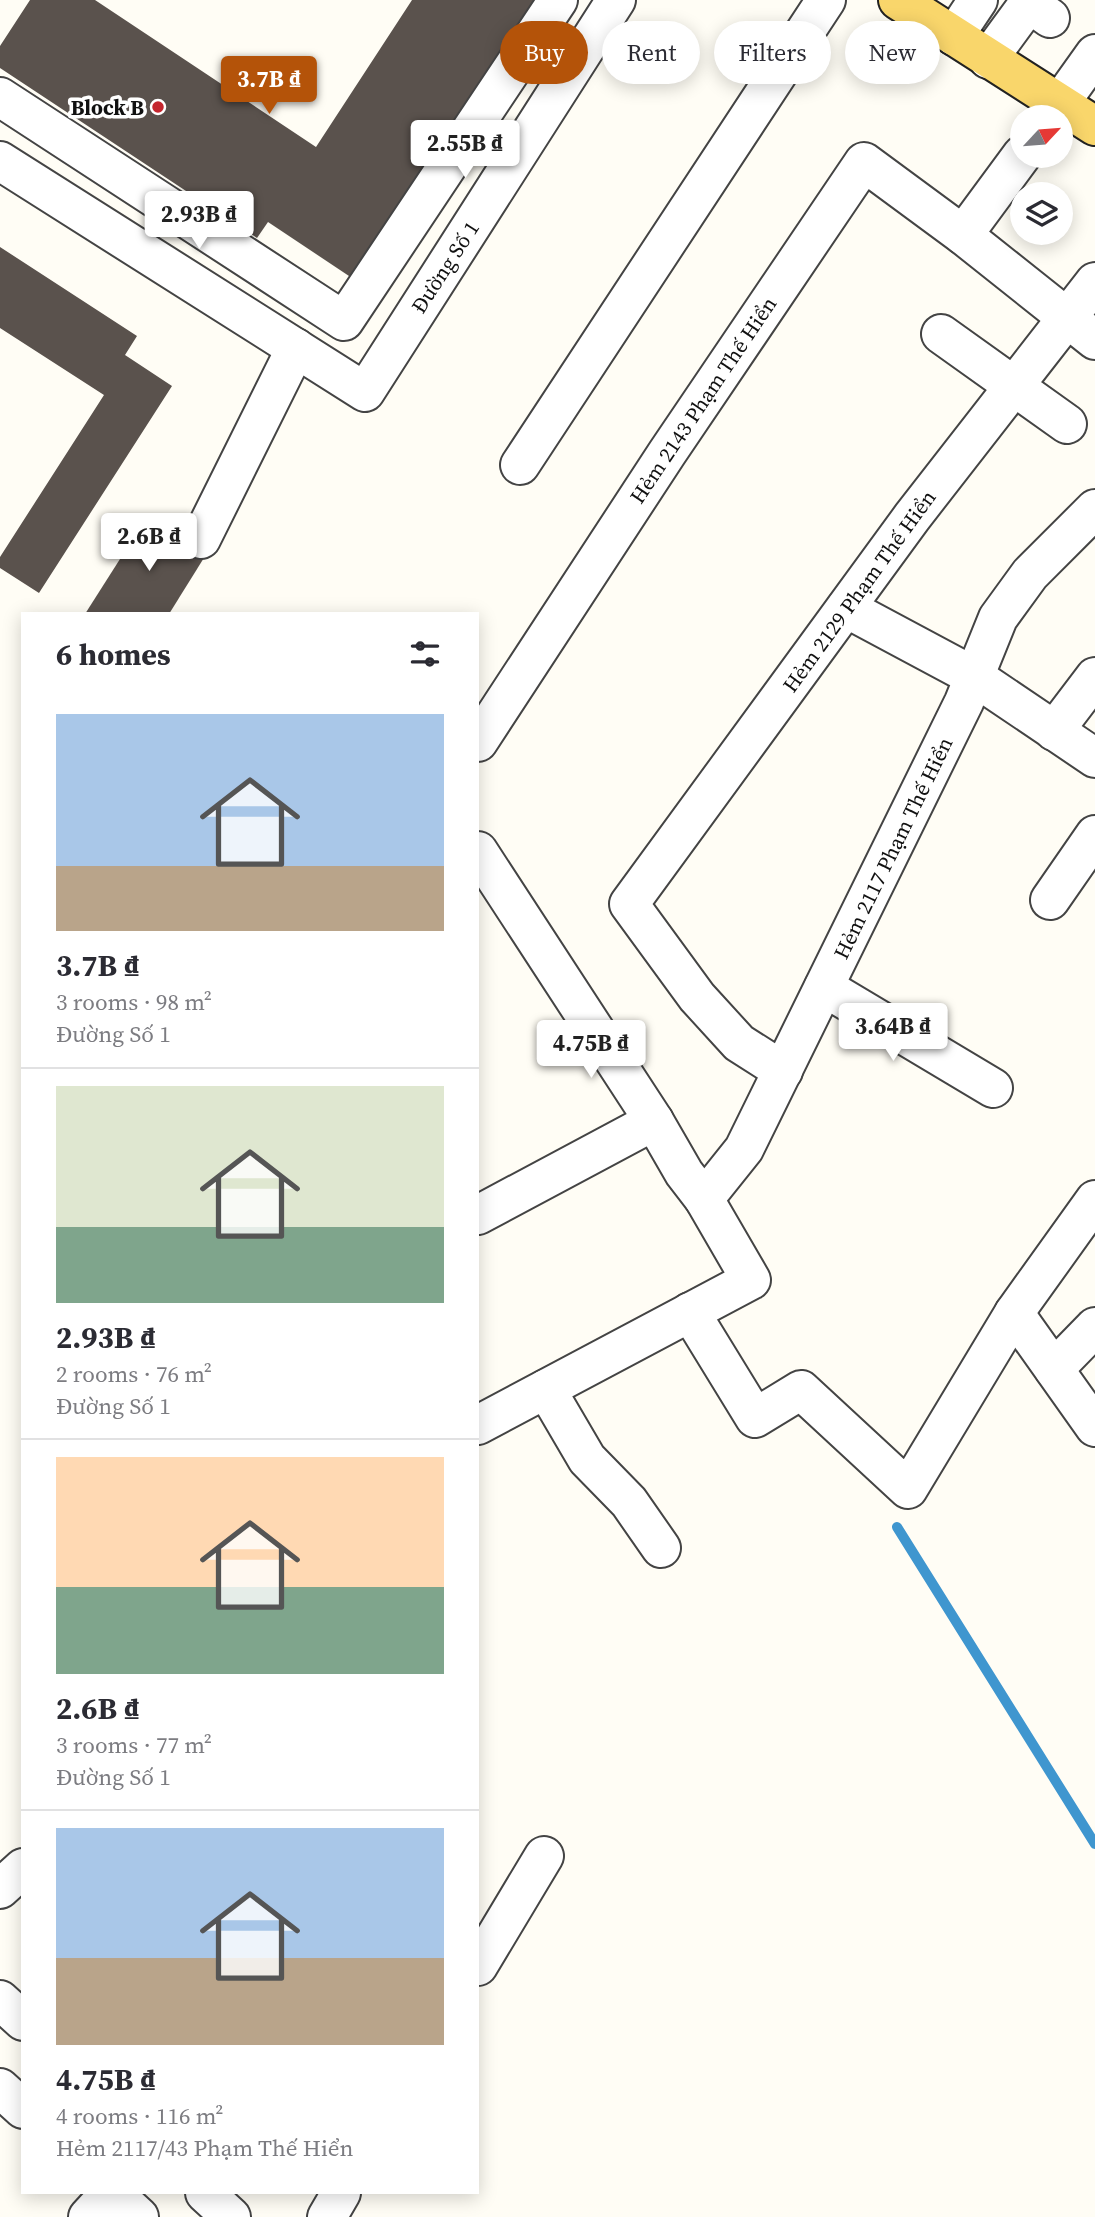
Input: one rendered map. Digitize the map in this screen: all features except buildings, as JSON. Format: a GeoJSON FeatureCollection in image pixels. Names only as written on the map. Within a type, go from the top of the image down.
{"type":"FeatureCollection","features":[{"type":"Feature","properties":{"kind":"main road"},"geometry":{"type":"LineString","coordinates":[[898,0],[988,59],[1047,105]]}},
{"type":"Feature","properties":{"kind":"main road"},"geometry":{"type":"LineString","coordinates":[[1073,118],[1095,126]]}},
{"type":"Feature","properties":{"kind":"street"},"geometry":{"type":"LineString","coordinates":[[0,97],[344,321],[558,0]]}},
{"type":"Feature","properties":{"kind":"street","name":"Đường Số 1"},"geometry":{"type":"LineString","coordinates":[[296,348],[365,392],[616,0]]}},
{"type":"Feature","properties":{"kind":"street"},"geometry":{"type":"LineString","coordinates":[[520,465],[826,0]]}},
{"type":"Feature","properties":{"kind":"street"},"geometry":{"type":"LineString","coordinates":[[954,36],[978,0]]}},
{"type":"Feature","properties":{"kind":"street"},"geometry":{"type":"LineString","coordinates":[[988,59],[1029,3],[1050,18]]}},
{"type":"Feature","properties":{"kind":"street"},"geometry":{"type":"LineString","coordinates":[[1059,105],[1095,54]]}},
{"type":"Feature","properties":{"kind":"street"},"geometry":{"type":"LineString","coordinates":[[0,161],[296,348],[201,539]]}},
{"type":"Feature","properties":{"kind":"street","name":"Hẻm 2143 Phạm Thế Hiển"},"geometry":{"type":"LineString","coordinates":[[479,741],[659,464],[864,162],[963,235],[1081,330]]}},
{"type":"Feature","properties":{"kind":"street"},"geometry":{"type":"LineString","coordinates":[[963,235],[1012,168]]}},
{"type":"Feature","properties":{"kind":"street","name":"Hẻm 2129 Phạm Thế Hiển"},"geometry":{"type":"LineString","coordinates":[[783,1071],[739,1043],[730,1034],[697,997],[629,904],[912,517],[1014,386],[1081,330],[1095,282]]}},
{"type":"Feature","properties":{"kind":"street"},"geometry":{"type":"LineString","coordinates":[[941,334],[1067,424]]}},
{"type":"Feature","properties":{"kind":"street","name":"Hẻm 2117 Phạm Thế Hiển"},"geometry":{"type":"LineString","coordinates":[[704,1199],[744,1149],[964,702],[998,618],[1030,574],[1095,509]]}},
{"type":"Feature","properties":{"kind":"street"},"geometry":{"type":"LineString","coordinates":[[846,608],[975,677],[1095,758]]}},
{"type":"Feature","properties":{"kind":"street"},"geometry":{"type":"LineString","coordinates":[[1054,731],[1095,677]]}},
{"type":"Feature","properties":{"kind":"street"},"geometry":{"type":"LineString","coordinates":[[1050,900],[1095,835]]}},
{"type":"Feature","properties":{"kind":"street"},"geometry":{"type":"LineString","coordinates":[[479,853],[654,1121],[684,1173],[704,1199],[751,1280],[479,1424]]}},
{"type":"Feature","properties":{"kind":"street"},"geometry":{"type":"LineString","coordinates":[[824,987],[993,1088]]}},
{"type":"Feature","properties":{"kind":"street"},"geometry":{"type":"LineString","coordinates":[[479,1214],[654,1121]]}},
{"type":"Feature","properties":{"kind":"street"},"geometry":{"type":"LineString","coordinates":[[690,1312],[755,1418],[801,1390],[908,1489],[1014,1313],[1095,1200]]}},
{"type":"Feature","properties":{"kind":"street"},"geometry":{"type":"LineString","coordinates":[[1014,1313],[1095,1427]]}},
{"type":"Feature","properties":{"kind":"street"},"geometry":{"type":"LineString","coordinates":[[1054,1369],[1095,1327]]}},
{"type":"Feature","properties":{"kind":"street"},"geometry":{"type":"LineString","coordinates":[[546,1389],[587,1459],[629,1502],[661,1548]]}},
{"type":"Feature","properties":{"kind":"street"},"geometry":{"type":"LineString","coordinates":[[479,1964],[544,1856]]}},
{"type":"Feature","properties":{"kind":"street"},"geometry":{"type":"LineString","coordinates":[[0,1889],[21,1870]]}},
{"type":"Feature","properties":{"kind":"street"},"geometry":{"type":"LineString","coordinates":[[0,2000],[21,2019]]}},
{"type":"Feature","properties":{"kind":"street"},"geometry":{"type":"LineString","coordinates":[[0,2088],[21,2107]]}},
{"type":"Feature","properties":{"kind":"street"},"geometry":{"type":"LineString","coordinates":[[88,2217],[110,2194]]}},
{"type":"Feature","properties":{"kind":"street"},"geometry":{"type":"LineString","coordinates":[[112,2194],[139,2217]]}},
{"type":"Feature","properties":{"kind":"street"},"geometry":{"type":"LineString","coordinates":[[327,2217],[340,2194]]}},
{"type":"Feature","properties":{"kind":"waterway"},"geometry":{"type":"LineString","coordinates":[[897,1527],[1095,1844]]}},
{"type":"Feature","properties":{"kind":"place","name":"Block B"},"geometry":{"type":"Point","coordinates":[158,107]}}]}
